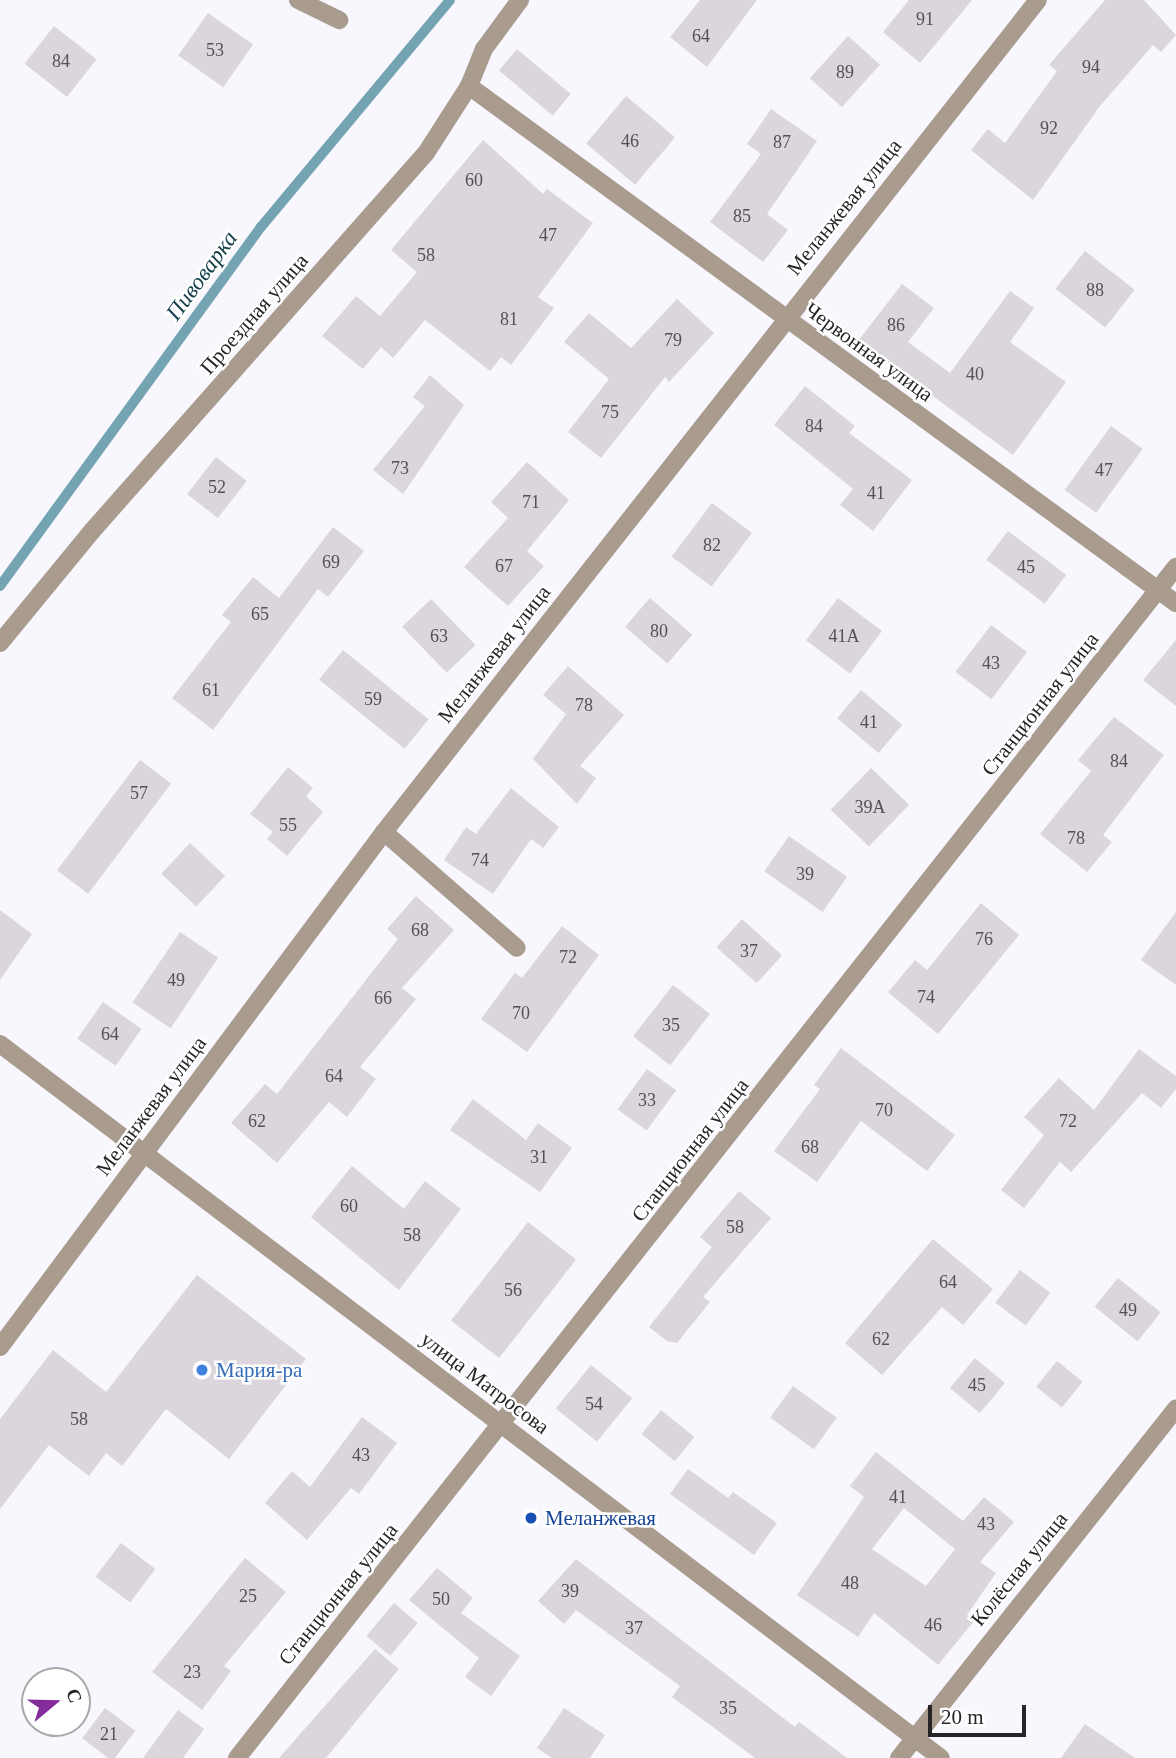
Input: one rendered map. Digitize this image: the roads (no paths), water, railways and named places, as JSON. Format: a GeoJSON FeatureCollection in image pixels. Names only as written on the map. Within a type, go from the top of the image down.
{"type":"FeatureCollection","features":[{"type":"Feature","properties":{"kind":"street"},"geometry":{"type":"LineString","coordinates":[[298,0],[339,20]]}},
{"type":"Feature","properties":{"kind":"street","name":"Проездная улица"},"geometry":{"type":"LineString","coordinates":[[0,643],[92,531],[426,153],[469,86],[484,49],[520,0]]}},
{"type":"Feature","properties":{"kind":"street","name":"Меланжевая улица"},"geometry":{"type":"LineString","coordinates":[[0,1347],[384,832],[784,319],[1038,0]]}},
{"type":"Feature","properties":{"kind":"street","name":"Червонная улица"},"geometry":{"type":"LineString","coordinates":[[469,86],[784,319],[1176,603]]}},
{"type":"Feature","properties":{"kind":"street","name":"Станционная улица"},"geometry":{"type":"LineString","coordinates":[[237,1758],[503,1425],[1176,567]]}},
{"type":"Feature","properties":{"kind":"street"},"geometry":{"type":"LineString","coordinates":[[384,832],[517,948]]}},
{"type":"Feature","properties":{"kind":"street","name":"улица Матросова"},"geometry":{"type":"LineString","coordinates":[[0,1044],[941,1758]]}},
{"type":"Feature","properties":{"kind":"street","name":"Колёсная улица"},"geometry":{"type":"LineString","coordinates":[[899,1758],[1176,1408]]}},
{"type":"Feature","properties":{"kind":"waterway","name":"Пивоварка"},"geometry":{"type":"LineString","coordinates":[[0,586],[261,227],[450,0]]}},
{"type":"Feature","properties":{"kind":"place","name":"Мария-ра"},"geometry":{"type":"Point","coordinates":[202,1370]}},
{"type":"Feature","properties":{"kind":"place","name":"Меланжевая"},"geometry":{"type":"Point","coordinates":[531,1518]}}]}
